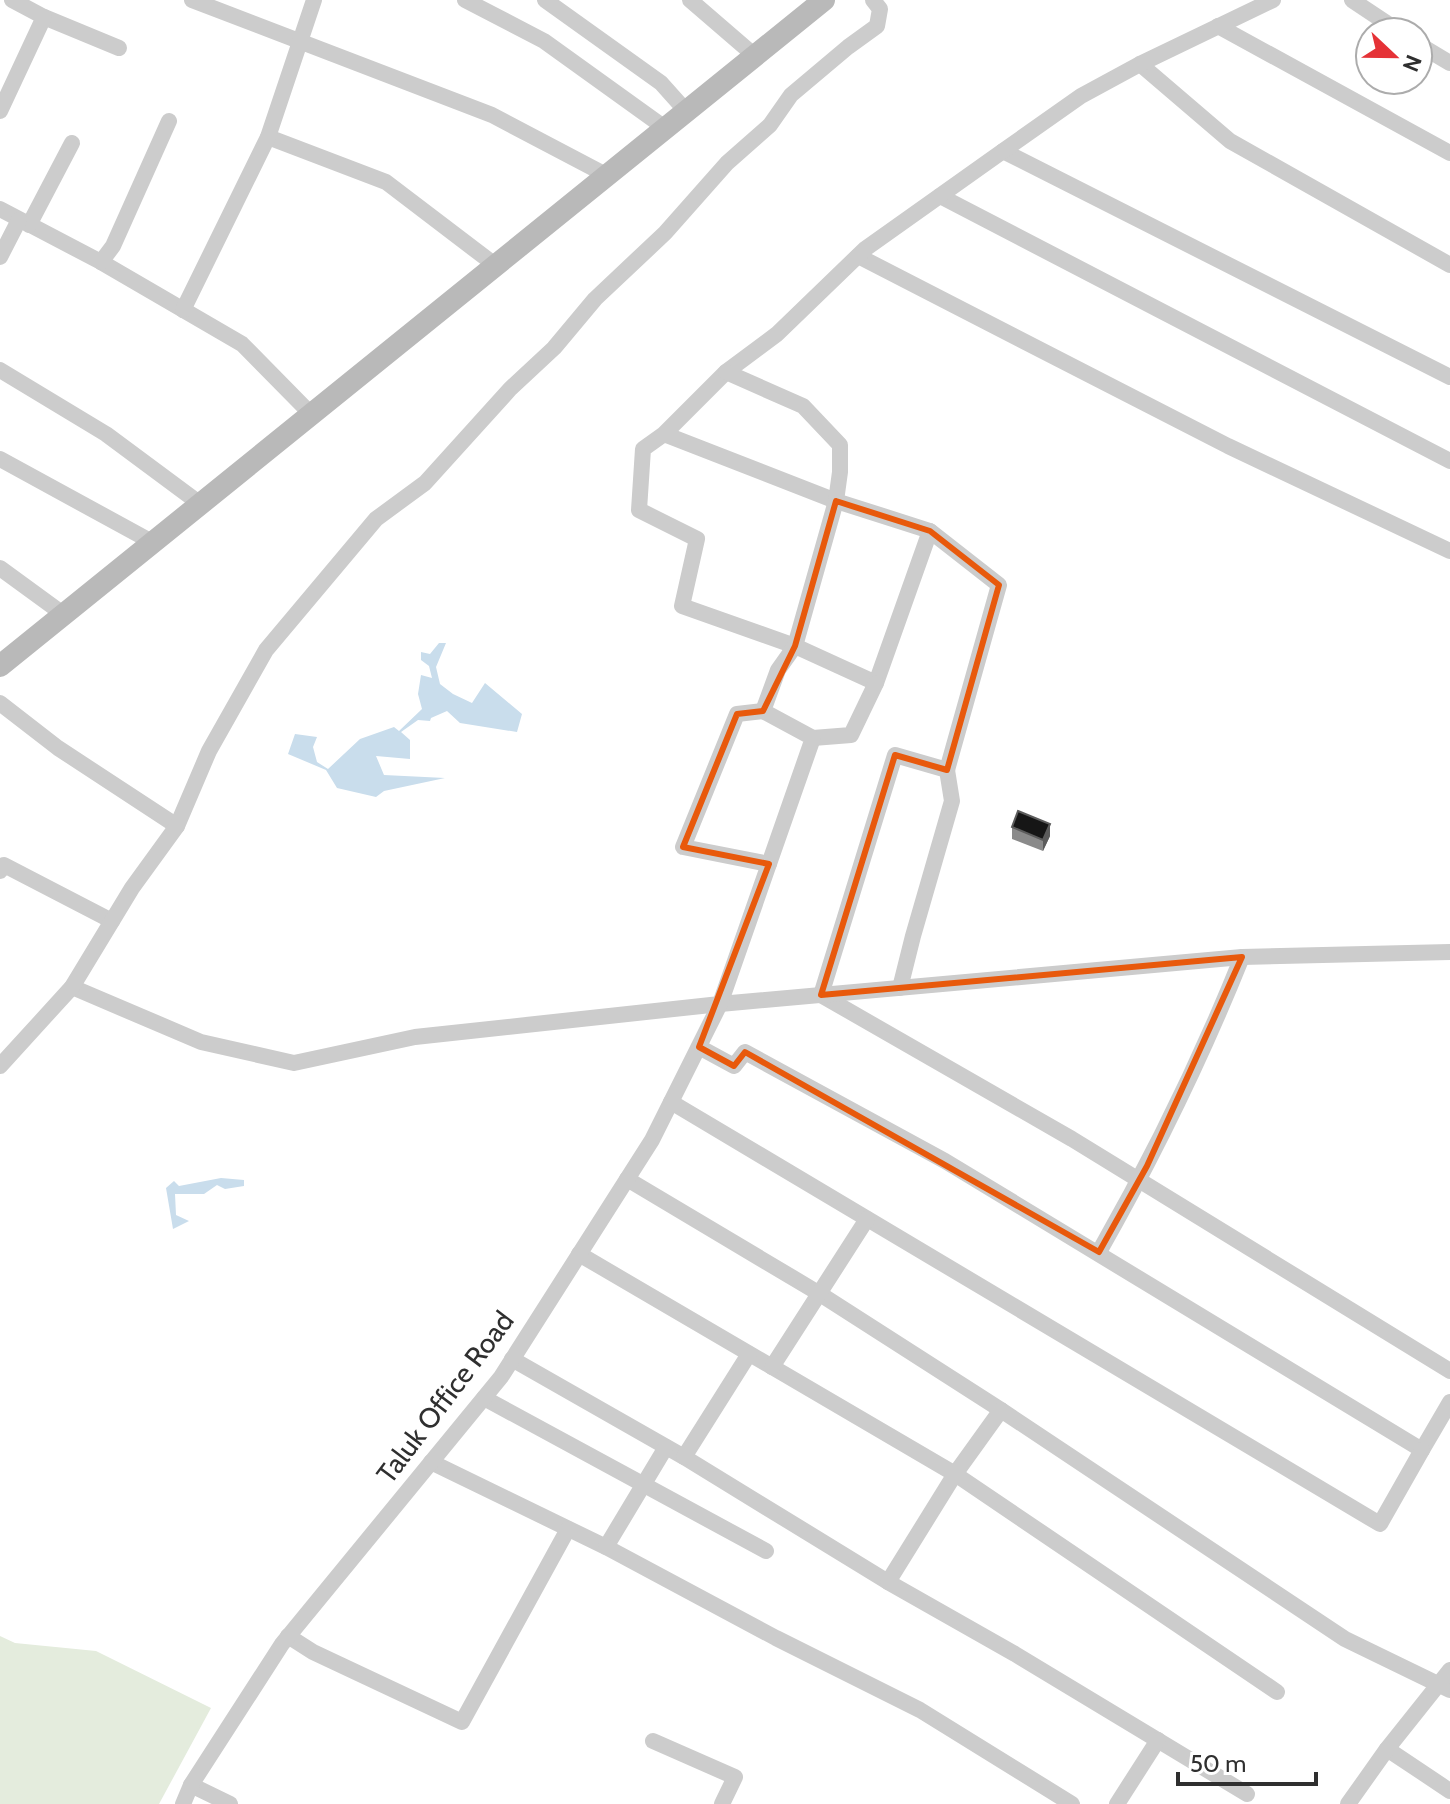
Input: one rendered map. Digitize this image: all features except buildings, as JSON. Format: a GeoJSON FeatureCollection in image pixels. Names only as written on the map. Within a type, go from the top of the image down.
{"type":"FeatureCollection","features":[{"type":"Feature","properties":{"kind":"main road"},"geometry":{"type":"LineString","coordinates":[[0,666],[824,0]]}},
{"type":"Feature","properties":{"kind":"street"},"geometry":{"type":"LineString","coordinates":[[12,0],[44,17],[119,48]]}},
{"type":"Feature","properties":{"kind":"street"},"geometry":{"type":"LineString","coordinates":[[192,0],[492,115],[606,175]]}},
{"type":"Feature","properties":{"kind":"street"},"geometry":{"type":"LineString","coordinates":[[183,310],[268,137],[314,0]]}},
{"type":"Feature","properties":{"kind":"street"},"geometry":{"type":"LineString","coordinates":[[465,0],[544,41],[665,128]]}},
{"type":"Feature","properties":{"kind":"street"},"geometry":{"type":"LineString","coordinates":[[545,0],[661,83],[686,111]]}},
{"type":"Feature","properties":{"kind":"street"},"geometry":{"type":"LineString","coordinates":[[690,0],[755,56]]}},
{"type":"Feature","properties":{"kind":"street"},"geometry":{"type":"LineString","coordinates":[[0,1066],[7,1047],[72,987],[132,888],[177,826],[209,751],[266,650],[376,519],[425,483],[510,389],[554,348],[595,299],[665,233],[727,163],[770,125],[791,95],[877,26],[880,9],[873,0]]}},
{"type":"Feature","properties":{"kind":"street"},"geometry":{"type":"LineString","coordinates":[[876,683],[795,646],[682,606],[697,539],[639,510],[643,449],[664,434],[726,372],[777,334],[858,256],[1003,151],[1081,96],[1273,0]]}},
{"type":"Feature","properties":{"kind":"street"},"geometry":{"type":"LineString","coordinates":[[1352,0],[1376,16]]}},
{"type":"Feature","properties":{"kind":"street"},"geometry":{"type":"LineString","coordinates":[[0,111],[44,17]]}},
{"type":"Feature","properties":{"kind":"street"},"geometry":{"type":"LineString","coordinates":[[1218,26],[1450,153]]}},
{"type":"Feature","properties":{"kind":"street"},"geometry":{"type":"LineString","coordinates":[[1140,64],[1230,141],[1450,265]]}},
{"type":"Feature","properties":{"kind":"street"},"geometry":{"type":"LineString","coordinates":[[101,262],[113,246],[169,121]]}},
{"type":"Feature","properties":{"kind":"street"},"geometry":{"type":"LineString","coordinates":[[268,137],[386,182],[495,265]]}},
{"type":"Feature","properties":{"kind":"street"},"geometry":{"type":"LineString","coordinates":[[0,257],[72,143]]}},
{"type":"Feature","properties":{"kind":"street"},"geometry":{"type":"LineString","coordinates":[[1003,151],[1450,377]]}},
{"type":"Feature","properties":{"kind":"street"},"geometry":{"type":"LineString","coordinates":[[940,196],[1450,461]]}},
{"type":"Feature","properties":{"kind":"street"},"geometry":{"type":"LineString","coordinates":[[0,209],[101,262],[242,344],[310,413]]}},
{"type":"Feature","properties":{"kind":"street"},"geometry":{"type":"LineString","coordinates":[[858,256],[1228,446],[1450,551]]}},
{"type":"Feature","properties":{"kind":"street"},"geometry":{"type":"LineString","coordinates":[[0,370],[106,434],[199,503]]}},
{"type":"Feature","properties":{"kind":"street"},"geometry":{"type":"LineString","coordinates":[[726,372],[803,406],[840,445],[836,501],[795,646],[778,670],[763,711]]}},
{"type":"Feature","properties":{"kind":"street"},"geometry":{"type":"LineString","coordinates":[[664,434],[836,501],[930,531],[999,585],[947,770],[952,801],[900,988]]}},
{"type":"Feature","properties":{"kind":"street"},"geometry":{"type":"LineString","coordinates":[[0,459],[152,542]]}},
{"type":"Feature","properties":{"kind":"street"},"geometry":{"type":"LineString","coordinates":[[769,864],[683,847],[737,714],[763,711],[813,738],[851,735],[876,683],[930,531]]}},
{"type":"Feature","properties":{"kind":"street"},"geometry":{"type":"LineString","coordinates":[[0,568],[63,614]]}},
{"type":"Feature","properties":{"kind":"street"},"geometry":{"type":"LineString","coordinates":[[0,703],[58,748],[177,826]]}},
{"type":"Feature","properties":{"kind":"street","name":"Taluk Office Road"},"geometry":{"type":"LineString","coordinates":[[183,1804],[191,1785],[288,1636],[484,1398],[512,1359],[652,1140],[720,1004],[813,738]]}},
{"type":"Feature","properties":{"kind":"street"},"geometry":{"type":"LineString","coordinates":[[821,995],[895,755],[947,770]]}},
{"type":"Feature","properties":{"kind":"street"},"geometry":{"type":"LineString","coordinates":[[0,871],[4,865],[112,921]]}},
{"type":"Feature","properties":{"kind":"street"},"geometry":{"type":"LineString","coordinates":[[72,987],[201,1042],[294,1063],[415,1037],[720,1004],[1242,957],[1450,952]]}},
{"type":"Feature","properties":{"kind":"street"},"geometry":{"type":"LineString","coordinates":[[1099,1252],[1140,1180],[1216,1021],[1242,957]]}},
{"type":"Feature","properties":{"kind":"street"},"geometry":{"type":"LineString","coordinates":[[821,995],[1140,1180],[1450,1371]]}},
{"type":"Feature","properties":{"kind":"street"},"geometry":{"type":"LineString","coordinates":[[699,1047],[734,1066],[745,1052],[945,1161],[1422,1450]]}},
{"type":"Feature","properties":{"kind":"street"},"geometry":{"type":"LineString","coordinates":[[671,1102],[1380,1524],[1450,1402]]}},
{"type":"Feature","properties":{"kind":"street"},"geometry":{"type":"LineString","coordinates":[[627,1179],[820,1294],[1001,1410],[1345,1639],[1447,1681],[1387,1749],[1348,1804]]}},
{"type":"Feature","properties":{"kind":"street"},"geometry":{"type":"LineString","coordinates":[[772,1367],[867,1219]]}},
{"type":"Feature","properties":{"kind":"street"},"geometry":{"type":"LineString","coordinates":[[579,1254],[955,1474],[1277,1692]]}},
{"type":"Feature","properties":{"kind":"street"},"geometry":{"type":"LineString","coordinates":[[684,1457],[749,1354]]}},
{"type":"Feature","properties":{"kind":"street"},"geometry":{"type":"LineString","coordinates":[[512,1359],[684,1457],[888,1582],[1015,1654],[1247,1794]]}},
{"type":"Feature","properties":{"kind":"street"},"geometry":{"type":"LineString","coordinates":[[484,1398],[766,1551]]}},
{"type":"Feature","properties":{"kind":"street"},"geometry":{"type":"LineString","coordinates":[[888,1582],[955,1474],[1001,1410]]}},
{"type":"Feature","properties":{"kind":"street"},"geometry":{"type":"LineString","coordinates":[[606,1547],[666,1447]]}},
{"type":"Feature","properties":{"kind":"street"},"geometry":{"type":"LineString","coordinates":[[431,1462],[606,1547],[776,1638],[920,1710],[1072,1804]]}},
{"type":"Feature","properties":{"kind":"street"},"geometry":{"type":"LineString","coordinates":[[288,1636],[313,1652],[462,1722],[568,1529]]}},
{"type":"Feature","properties":{"kind":"street"},"geometry":{"type":"LineString","coordinates":[[1117,1804],[1158,1740]]}},
{"type":"Feature","properties":{"kind":"street"},"geometry":{"type":"LineString","coordinates":[[653,1741],[735,1777],[722,1804]]}},
{"type":"Feature","properties":{"kind":"street"},"geometry":{"type":"LineString","coordinates":[[1387,1749],[1450,1791]]}},
{"type":"Feature","properties":{"kind":"street"},"geometry":{"type":"LineString","coordinates":[[191,1785],[230,1804]]}},
{"type":"Feature","properties":{"kind":"highlighted area"},"geometry":{"type":"Polygon","coordinates":[[[836,501],[930,531],[999,585],[947,770],[895,755],[821,995],[1242,957],[1147,1166],[1099,1252],[745,1052],[734,1066],[699,1047],[769,864],[683,847],[737,714],[763,711],[795,646],[836,501]]]}},
{"type":"Feature","properties":{"kind":"green space"},"geometry":{"type":"Polygon","coordinates":[[[0,1636],[15,1643],[96,1651],[211,1708],[159,1804],[0,1804],[0,1636]]]}},
{"type":"Feature","properties":{"kind":"water"},"geometry":{"type":"Polygon","coordinates":[[[439,643],[446,643],[436,667],[440,684],[472,703],[485,683],[522,714],[517,732],[460,723],[447,711],[430,721],[418,720],[401,732],[410,740],[410,759],[376,756],[384,775],[445,778],[384,791],[376,797],[337,788],[326,770],[288,754],[295,734],[317,737],[313,747],[317,762],[328,769],[360,739],[394,727],[399,731],[422,709],[418,694],[421,675],[432,678],[429,666],[421,660],[421,652],[430,654],[439,643]]]}},
{"type":"Feature","properties":{"kind":"water"},"geometry":{"type":"Polygon","coordinates":[[[221,1178],[244,1180],[244,1186],[225,1189],[217,1185],[204,1194],[175,1194],[176,1215],[189,1221],[173,1229],[166,1188],[174,1181],[179,1186],[221,1178]]]}}]}
